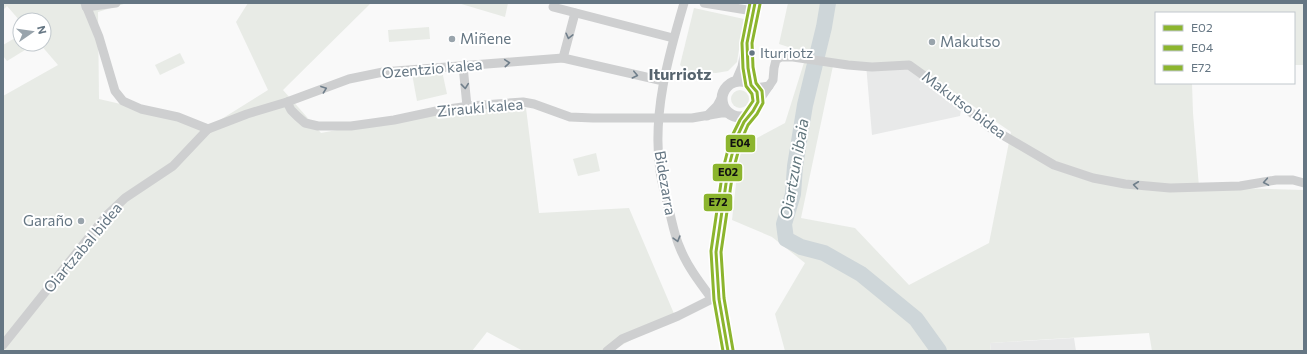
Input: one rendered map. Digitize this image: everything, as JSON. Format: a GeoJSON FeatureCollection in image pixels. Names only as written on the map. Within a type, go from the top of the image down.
{"type":"FeatureCollection","features":[{"type":"Feature","properties":{"kind":"street"},"geometry":{"type":"LineString","coordinates":[[116,3],[86,5],[99,37],[115,91],[123,101],[141,109],[178,117],[208,130]]}},
{"type":"Feature","properties":{"kind":"street","name":"Bidezarra"},"geometry":{"type":"LineString","coordinates":[[684,3],[673,38],[664,80],[658,137],[660,171],[671,219],[680,248],[693,272],[715,299]]}},
{"type":"Feature","properties":{"kind":"street"},"geometry":{"type":"LineString","coordinates":[[704,3],[754,7],[743,67],[737,81]]}},
{"type":"Feature","properties":{"kind":"street"},"geometry":{"type":"LineString","coordinates":[[553,7],[673,38]]}},
{"type":"Feature","properties":{"kind":"street"},"geometry":{"type":"LineString","coordinates":[[563,58],[575,13]]}},
{"type":"Feature","properties":{"kind":"street"},"geometry":{"type":"LineString","coordinates":[[747,43],[748,68],[758,97],[758,102]]}},
{"type":"Feature","properties":{"kind":"street","name":"Makutso bidea"},"geometry":{"type":"LineString","coordinates":[[769,86],[773,80],[776,60],[781,57],[793,57],[872,67],[909,65],[937,85],[989,128],[1059,167],[1094,178],[1148,187],[1170,188],[1240,186],[1276,180],[1293,180],[1304,183]]}},
{"type":"Feature","properties":{"kind":"street","name":"Ozentzio kalea"},"geometry":{"type":"LineString","coordinates":[[208,130],[247,114],[287,102],[349,79],[383,72],[563,58],[664,80]]}},
{"type":"Feature","properties":{"kind":"street"},"geometry":{"type":"LineString","coordinates":[[463,66],[467,106]]}},
{"type":"Feature","properties":{"kind":"street"},"geometry":{"type":"LineString","coordinates":[[706,116],[717,106],[723,93],[729,85],[737,81],[753,86],[769,86]]}},
{"type":"Feature","properties":{"kind":"street"},"geometry":{"type":"LineString","coordinates":[[728,351],[715,299],[716,252],[728,170],[736,139],[749,115],[769,86]]}},
{"type":"Feature","properties":{"kind":"street"},"geometry":{"type":"LineString","coordinates":[[722,97],[724,107],[734,122],[736,139]]}},
{"type":"Feature","properties":{"kind":"street","name":"Zirauki kalea"},"geometry":{"type":"LineString","coordinates":[[287,102],[291,110],[301,120],[305,123],[318,126],[351,126],[467,106],[523,102],[534,104],[570,117],[692,118],[721,113],[730,114]]}},
{"type":"Feature","properties":{"kind":"street"},"geometry":{"type":"LineString","coordinates":[[730,114],[739,117],[749,115]]}},
{"type":"Feature","properties":{"kind":"street","name":"Oiartzabal bidea"},"geometry":{"type":"LineString","coordinates":[[3,345],[106,216],[125,198],[173,166],[208,130]]}},
{"type":"Feature","properties":{"kind":"street"},"geometry":{"type":"LineString","coordinates":[[607,351],[622,339],[715,299]]}},
{"type":"Feature","properties":{"kind":"shaded area"},"geometry":{"type":"Polygon","coordinates":[[[3,3],[127,3],[98,12],[99,99],[212,125],[268,90],[236,22],[248,3],[371,3],[283,90],[321,133],[422,114],[526,108],[539,213],[629,208],[675,316],[611,351],[523,351],[487,332],[472,351],[3,351],[3,96],[58,65],[47,52],[52,52],[52,12],[12,12],[7,6],[3,10],[3,3]]]}},
{"type":"Feature","properties":{"kind":"shaded area"},"geometry":{"type":"Polygon","coordinates":[[[458,3],[508,3],[505,17],[458,3]]]}},
{"type":"Feature","properties":{"kind":"shaded area"},"geometry":{"type":"Polygon","coordinates":[[[788,3],[1304,3],[1304,65],[1295,65],[1295,12],[1155,12],[1155,84],[1192,84],[1199,187],[1304,190],[1304,351],[1152,351],[1149,333],[990,343],[991,351],[785,351],[775,314],[805,263],[772,237],[732,220],[740,147],[785,123],[807,53],[779,44],[788,3]],[[834,61],[801,218],[855,228],[909,285],[989,243],[1011,132],[912,64],[866,64],[834,61]]]}},
{"type":"Feature","properties":{"kind":"shaded area"},"geometry":{"type":"Polygon","coordinates":[[[694,8],[744,19],[737,62],[728,71],[716,73],[687,71],[680,65],[694,8]]]}},
{"type":"Feature","properties":{"kind":"shaded area"},"geometry":{"type":"Polygon","coordinates":[[[429,27],[430,39],[389,42],[388,30],[429,27]]]}},
{"type":"Feature","properties":{"kind":"shaded area"},"geometry":{"type":"Polygon","coordinates":[[[12,40],[12,52],[22,52],[7,61],[3,56],[3,45],[12,40]]]}},
{"type":"Feature","properties":{"kind":"shaded area"},"geometry":{"type":"Polygon","coordinates":[[[180,53],[185,63],[160,75],[155,65],[180,53]]]}},
{"type":"Feature","properties":{"kind":"shaded area"},"geometry":{"type":"Polygon","coordinates":[[[866,64],[912,64],[963,98],[960,116],[872,135],[866,64]]]}},
{"type":"Feature","properties":{"kind":"shaded area"},"geometry":{"type":"Polygon","coordinates":[[[442,71],[447,94],[417,101],[412,74],[442,71]]]}},
{"type":"Feature","properties":{"kind":"shaded area"},"geometry":{"type":"Polygon","coordinates":[[[740,90],[746,93],[749,99],[746,105],[740,108],[734,105],[731,99],[734,93],[740,90]]]}},
{"type":"Feature","properties":{"kind":"shaded area"},"geometry":{"type":"Polygon","coordinates":[[[596,153],[600,171],[578,176],[573,159],[596,153]]]}},
{"type":"Feature","properties":{"kind":"shaded area"},"geometry":{"type":"Polygon","coordinates":[[[1074,338],[1076,351],[991,351],[990,343],[1074,338]]]}},
{"type":"Feature","properties":{"kind":"waterway","name":"Oiartzun ibaia"},"geometry":{"type":"LineString","coordinates":[[828,3],[824,27],[805,105],[795,166],[793,194],[784,224],[786,239],[801,247],[824,253],[861,274],[916,319],[939,351]]}},
{"type":"Feature","properties":{"kind":"transit line","name":"E72"},"geometry":{"type":"LineString","coordinates":[[723,351],[714,300],[711,251],[723,169],[731,138],[740,120],[753,101],[752,94],[746,86],[743,68],[742,43],[750,3]]}},
{"type":"Feature","properties":{"kind":"transit line","name":"E02"},"geometry":{"type":"LineString","coordinates":[[728,351],[719,299],[716,252],[728,170],[736,139],[744,122],[758,102],[757,92],[751,85],[748,68],[747,43],[755,3]]}},
{"type":"Feature","properties":{"kind":"transit line","name":"E04"},"geometry":{"type":"LineString","coordinates":[[733,350],[724,298],[721,252],[733,171],[741,141],[748,125],[757,114],[763,103],[762,91],[756,83],[753,67],[752,43],[760,4]]}},
{"type":"Feature","properties":{"kind":"place","name":"Miñene"},"geometry":{"type":"Point","coordinates":[452,39]}},
{"type":"Feature","properties":{"kind":"place","name":"Makutso"},"geometry":{"type":"Point","coordinates":[932,42]}},
{"type":"Feature","properties":{"kind":"place","name":"Iturriotz"},"geometry":{"type":"Point","coordinates":[752,53]}},
{"type":"Feature","properties":{"kind":"place","name":"Garaño"},"geometry":{"type":"Point","coordinates":[81,221]}},
{"type":"Feature","properties":{"kind":"district","name":"Iturriotz"},"geometry":{"type":"Point","coordinates":[680,74]}}]}
